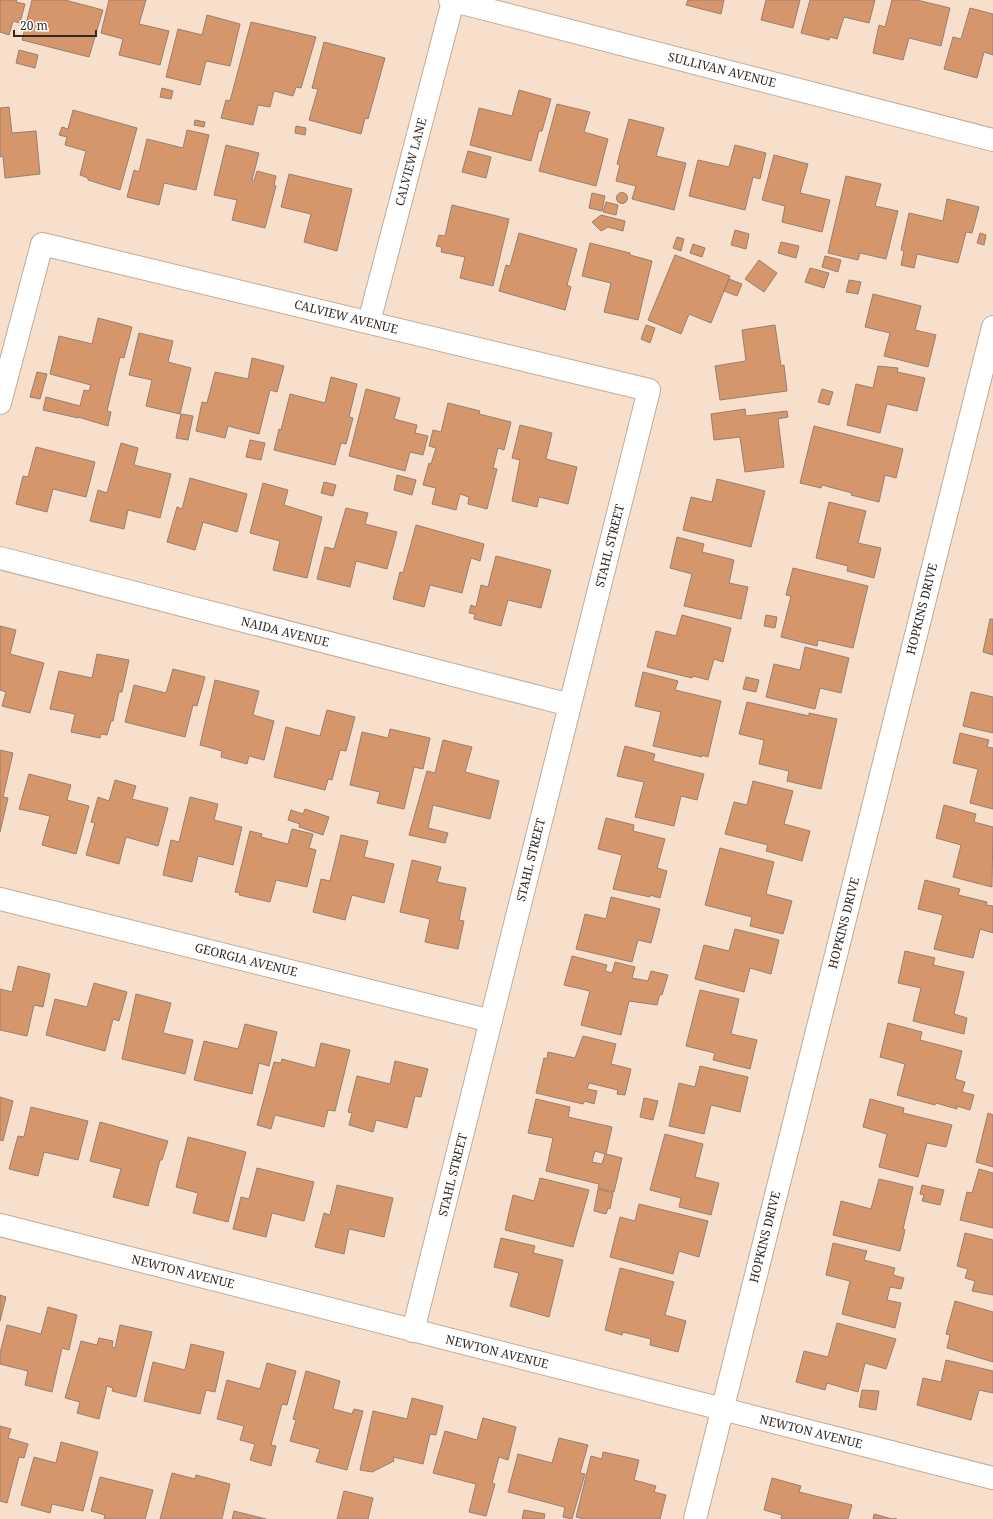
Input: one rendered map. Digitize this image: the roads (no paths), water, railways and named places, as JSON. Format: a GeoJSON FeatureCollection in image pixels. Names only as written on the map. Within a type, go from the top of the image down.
{"type":"FeatureCollection","features":[{"type":"Feature","properties":{"kind":"street","name":"SULLIVAN AVENUE"},"geometry":{"type":"LineString","coordinates":[[452,0],[993,140]]}},
{"type":"Feature","properties":{"kind":"street","name":"CALVIEW LANE"},"geometry":{"type":"LineString","coordinates":[[369,322],[452,0]]}},
{"type":"Feature","properties":{"kind":"street","name":"CALVIEW AVENUE"},"geometry":{"type":"LineString","coordinates":[[0,403],[42,244],[649,390]]}},
{"type":"Feature","properties":{"kind":"street","name":"HOPKINS DRIVE"},"geometry":{"type":"LineString","coordinates":[[695,1519],[993,327]]}},
{"type":"Feature","properties":{"kind":"street","name":"STAHL STREET"},"geometry":{"type":"LineString","coordinates":[[413,1331],[649,390]]}},
{"type":"Feature","properties":{"kind":"street","name":"NAIDA AVENUE"},"geometry":{"type":"LineString","coordinates":[[0,558],[570,705]]}},
{"type":"Feature","properties":{"kind":"street","name":"GEORGIA AVENUE"},"geometry":{"type":"LineString","coordinates":[[0,899],[491,1021]]}},
{"type":"Feature","properties":{"kind":"street","name":"NEWTON AVENUE"},"geometry":{"type":"LineString","coordinates":[[0,1225],[993,1478]]}}]}
